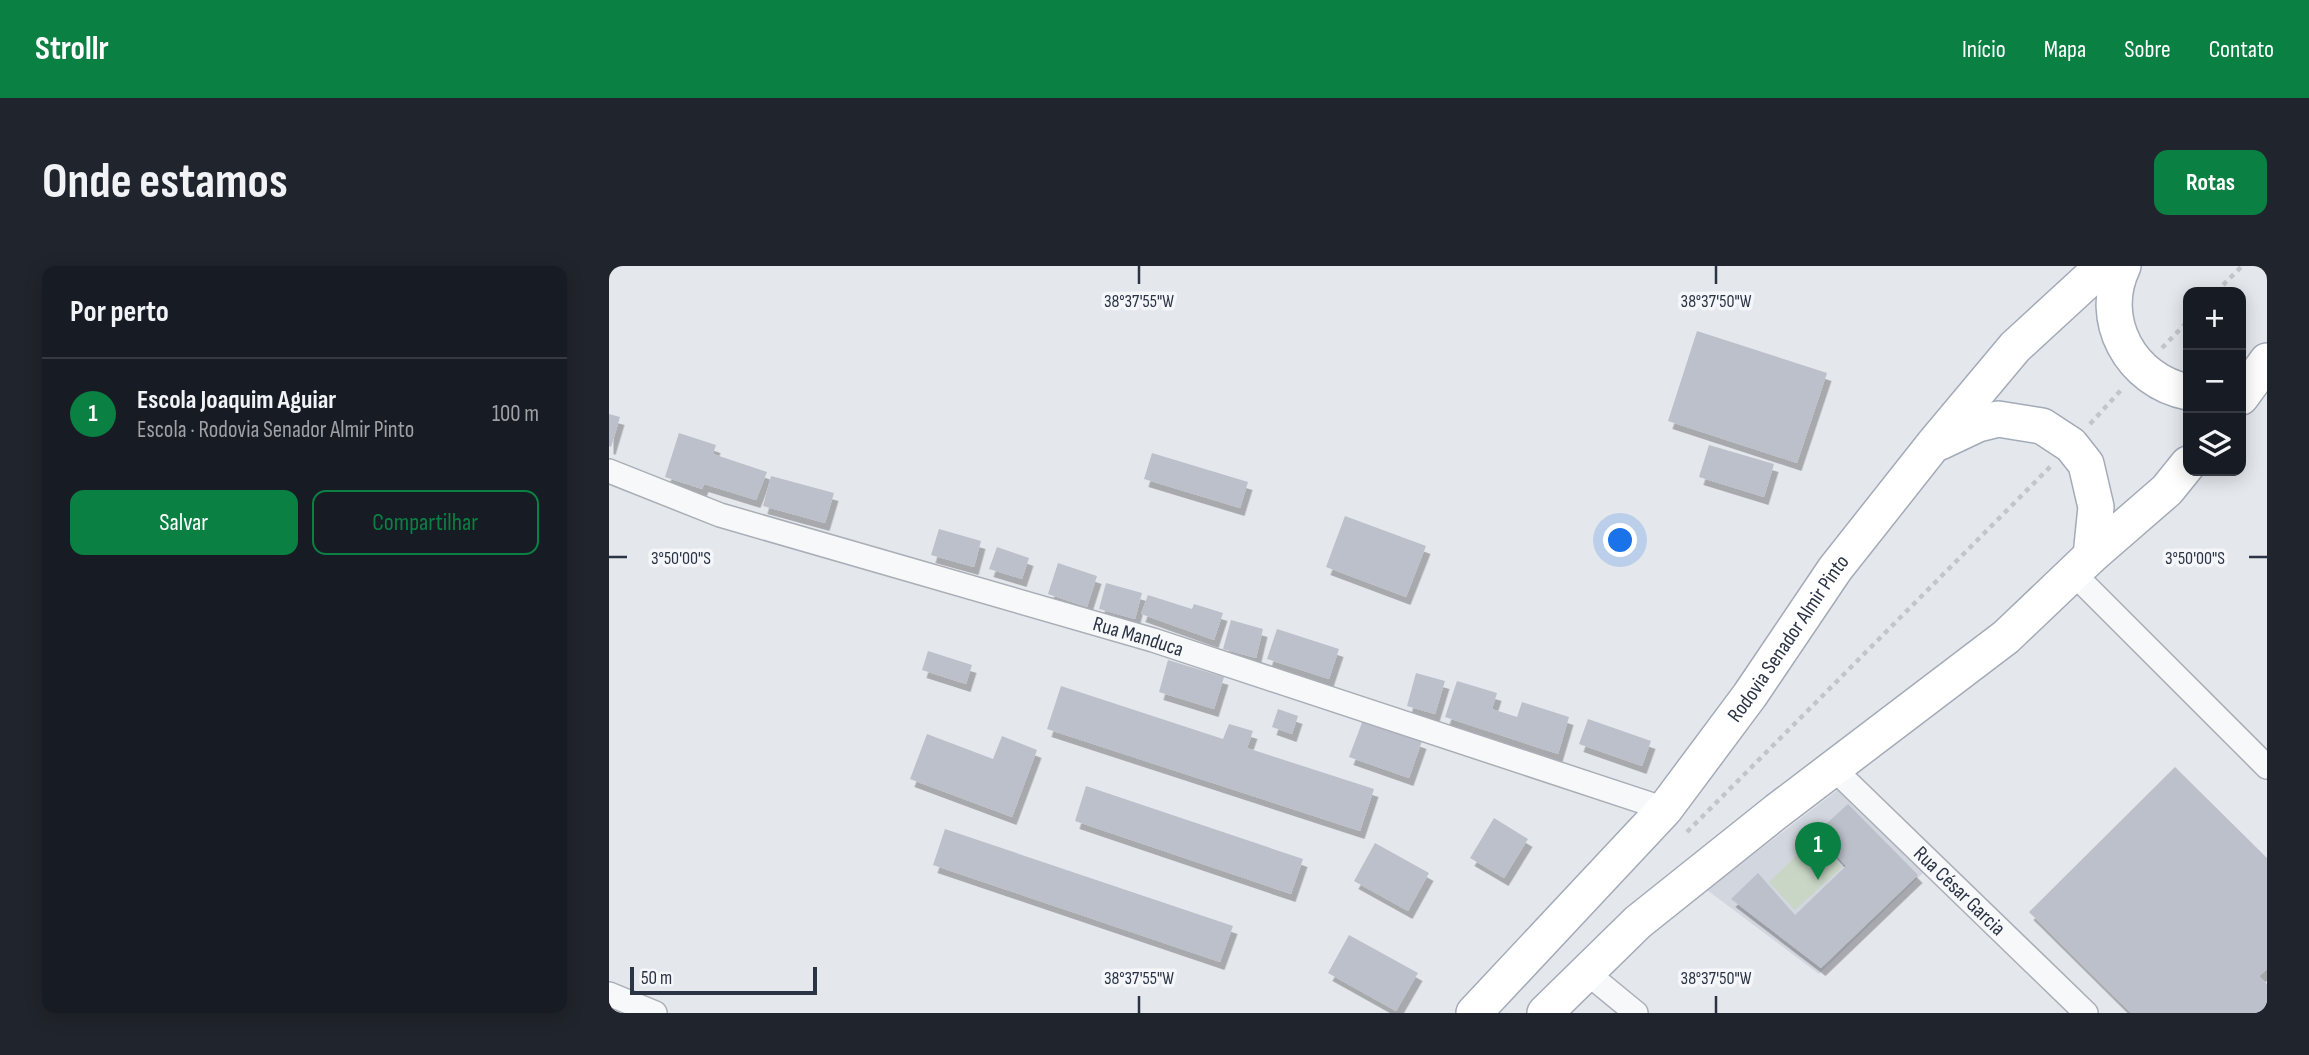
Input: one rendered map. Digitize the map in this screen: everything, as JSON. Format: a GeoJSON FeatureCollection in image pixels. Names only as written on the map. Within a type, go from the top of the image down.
{"type":"FeatureCollection","features":[{"type":"Feature","properties":{"kind":"main road","name":"Rodovia Senador Almir Pinto"},"geometry":{"type":"LineString","coordinates":[[1474,1013],[1673,824],[1750,695],[1835,569],[2015,347],[2106,266]]}},
{"type":"Feature","properties":{"kind":"main road"},"geometry":{"type":"LineString","coordinates":[[2123,266],[2117,280],[2114,313],[2123,341],[2141,369],[2161,383],[2183,390]]}},
{"type":"Feature","properties":{"kind":"main road"},"geometry":{"type":"LineString","coordinates":[[1933,445],[1978,424],[1998,419],[2042,426],[2071,445],[2086,464],[2096,507],[2082,564]]}},
{"type":"Feature","properties":{"kind":"main road"},"geometry":{"type":"LineString","coordinates":[[1545,1013],[1638,922],[1777,811],[2006,637],[2082,564],[2168,490],[2183,470]]}},
{"type":"Feature","properties":{"kind":"street","name":"Rua Manduca"},"geometry":{"type":"LineString","coordinates":[[609,471],[720,515],[1153,640],[1673,824]]}},
{"type":"Feature","properties":{"kind":"street"},"geometry":{"type":"LineString","coordinates":[[2082,564],[2267,767]]}},
{"type":"Feature","properties":{"kind":"street","name":"Rua César Garcia"},"geometry":{"type":"LineString","coordinates":[[1834,769],[2086,1013]]}},
{"type":"Feature","properties":{"kind":"street"},"geometry":{"type":"LineString","coordinates":[[1586,971],[1636,1013]]}},
{"type":"Feature","properties":{"kind":"street"},"geometry":{"type":"LineString","coordinates":[[609,994],[655,1013]]}},
{"type":"Feature","properties":{"kind":"path"},"geometry":{"type":"LineString","coordinates":[[2222,287],[2242,266]]}},
{"type":"Feature","properties":{"kind":"path"},"geometry":{"type":"LineString","coordinates":[[1673,824],[2071,445],[2183,326]]}},
{"type":"Feature","properties":{"kind":"shaded area"},"geometry":{"type":"Polygon","coordinates":[[[1839,789],[1926,870],[1819,974],[1707,890],[1839,789]]]}},
{"type":"Feature","properties":{"kind":"green space"},"geometry":{"type":"Polygon","coordinates":[[[1815,838],[1842,867],[1795,910],[1769,882],[1815,838]]]}},
{"type":"Feature","properties":{"kind":"building"},"geometry":{"type":"Polygon","coordinates":[[[1697,331],[1827,373],[1797,463],[1668,421],[1697,331]]]}},
{"type":"Feature","properties":{"kind":"building"},"geometry":{"type":"Polygon","coordinates":[[[609,414],[620,417],[611,447],[609,446],[609,414]]]}},
{"type":"Feature","properties":{"kind":"building"},"geometry":{"type":"Polygon","coordinates":[[[679,433],[716,445],[713,454],[767,472],[756,500],[704,484],[702,489],[665,477],[679,433]]]}},
{"type":"Feature","properties":{"kind":"building"},"geometry":{"type":"Polygon","coordinates":[[[1709,445],[1774,464],[1764,497],[1699,477],[1709,445]]]}},
{"type":"Feature","properties":{"kind":"building"},"geometry":{"type":"Polygon","coordinates":[[[1152,453],[1248,482],[1240,508],[1144,479],[1152,453]]]}},
{"type":"Feature","properties":{"kind":"building"},"geometry":{"type":"Polygon","coordinates":[[[771,476],[834,493],[825,523],[763,506],[771,476]]]}},
{"type":"Feature","properties":{"kind":"building"},"geometry":{"type":"Polygon","coordinates":[[[1345,516],[1426,546],[1406,597],[1326,567],[1345,516]]]}},
{"type":"Feature","properties":{"kind":"building"},"geometry":{"type":"Polygon","coordinates":[[[939,529],[981,541],[974,567],[931,555],[939,529]]]}},
{"type":"Feature","properties":{"kind":"building"},"geometry":{"type":"Polygon","coordinates":[[[997,547],[1029,558],[1022,579],[989,569],[997,547]]]}},
{"type":"Feature","properties":{"kind":"building"},"geometry":{"type":"Polygon","coordinates":[[[1058,563],[1097,576],[1087,607],[1048,594],[1058,563]]]}},
{"type":"Feature","properties":{"kind":"building"},"geometry":{"type":"Polygon","coordinates":[[[1106,583],[1142,593],[1135,619],[1099,609],[1106,583]]]}},
{"type":"Feature","properties":{"kind":"building"},"geometry":{"type":"Polygon","coordinates":[[[1148,595],[1192,609],[1194,604],[1223,613],[1214,640],[1141,614],[1148,595]]]}},
{"type":"Feature","properties":{"kind":"building"},"geometry":{"type":"Polygon","coordinates":[[[1231,620],[1263,629],[1256,658],[1223,649],[1231,620]]]}},
{"type":"Feature","properties":{"kind":"building"},"geometry":{"type":"Polygon","coordinates":[[[1277,629],[1339,649],[1329,679],[1267,659],[1277,629]]]}},
{"type":"Feature","properties":{"kind":"building"},"geometry":{"type":"Polygon","coordinates":[[[928,651],[972,665],[966,684],[922,670],[928,651]]]}},
{"type":"Feature","properties":{"kind":"building"},"geometry":{"type":"Polygon","coordinates":[[[1168,660],[1224,677],[1214,709],[1159,692],[1168,660]]]}},
{"type":"Feature","properties":{"kind":"building"},"geometry":{"type":"Polygon","coordinates":[[[1416,673],[1445,681],[1435,714],[1407,706],[1416,673]]]}},
{"type":"Feature","properties":{"kind":"building"},"geometry":{"type":"Polygon","coordinates":[[[1457,681],[1497,693],[1492,709],[1517,717],[1522,702],[1569,717],[1558,754],[1445,717],[1457,681]]]}},
{"type":"Feature","properties":{"kind":"building"},"geometry":{"type":"Polygon","coordinates":[[[1061,686],[1223,739],[1229,724],[1253,731],[1247,748],[1374,789],[1360,831],[1047,729],[1061,686]]]}},
{"type":"Feature","properties":{"kind":"building"},"geometry":{"type":"Polygon","coordinates":[[[1278,709],[1298,716],[1292,734],[1272,727],[1278,709]]]}},
{"type":"Feature","properties":{"kind":"building"},"geometry":{"type":"Polygon","coordinates":[[[1588,719],[1651,741],[1642,766],[1579,744],[1588,719]]]}},
{"type":"Feature","properties":{"kind":"building"},"geometry":{"type":"Polygon","coordinates":[[[1363,720],[1422,741],[1409,778],[1349,757],[1363,720]]]}},
{"type":"Feature","properties":{"kind":"building"},"geometry":{"type":"Polygon","coordinates":[[[927,734],[993,759],[1002,736],[1037,750],[1012,817],[910,779],[927,734]]]}},
{"type":"Feature","properties":{"kind":"building"},"geometry":{"type":"Polygon","coordinates":[[[2175,767],[2267,858],[2267,969],[2259,976],[2267,984],[2267,1013],[2131,1013],[2029,912],[2175,767]]]}},
{"type":"Feature","properties":{"kind":"building"},"geometry":{"type":"Polygon","coordinates":[[[1086,786],[1303,859],[1291,894],[1075,821],[1086,786]]]}},
{"type":"Feature","properties":{"kind":"building"},"geometry":{"type":"Polygon","coordinates":[[[1848,804],[1918,875],[1821,968],[1731,899],[1758,873],[1795,915],[1846,866],[1816,833],[1848,804]]]}},
{"type":"Feature","properties":{"kind":"building"},"geometry":{"type":"Polygon","coordinates":[[[1494,818],[1528,839],[1504,878],[1470,858],[1494,818]]]}},
{"type":"Feature","properties":{"kind":"building"},"geometry":{"type":"Polygon","coordinates":[[[945,829],[1233,926],[1220,962],[933,865],[945,829]]]}},
{"type":"Feature","properties":{"kind":"building"},"geometry":{"type":"Polygon","coordinates":[[[1375,843],[1429,873],[1408,911],[1354,881],[1375,843]]]}},
{"type":"Feature","properties":{"kind":"building"},"geometry":{"type":"Polygon","coordinates":[[[1349,935],[1418,973],[1396,1011],[1328,973],[1349,935]]]}},
{"type":"Feature","properties":{"kind":"place","name":"Escola Joaquim Aguiar"},"geometry":{"type":"Point","coordinates":[1818,880]}}]}
